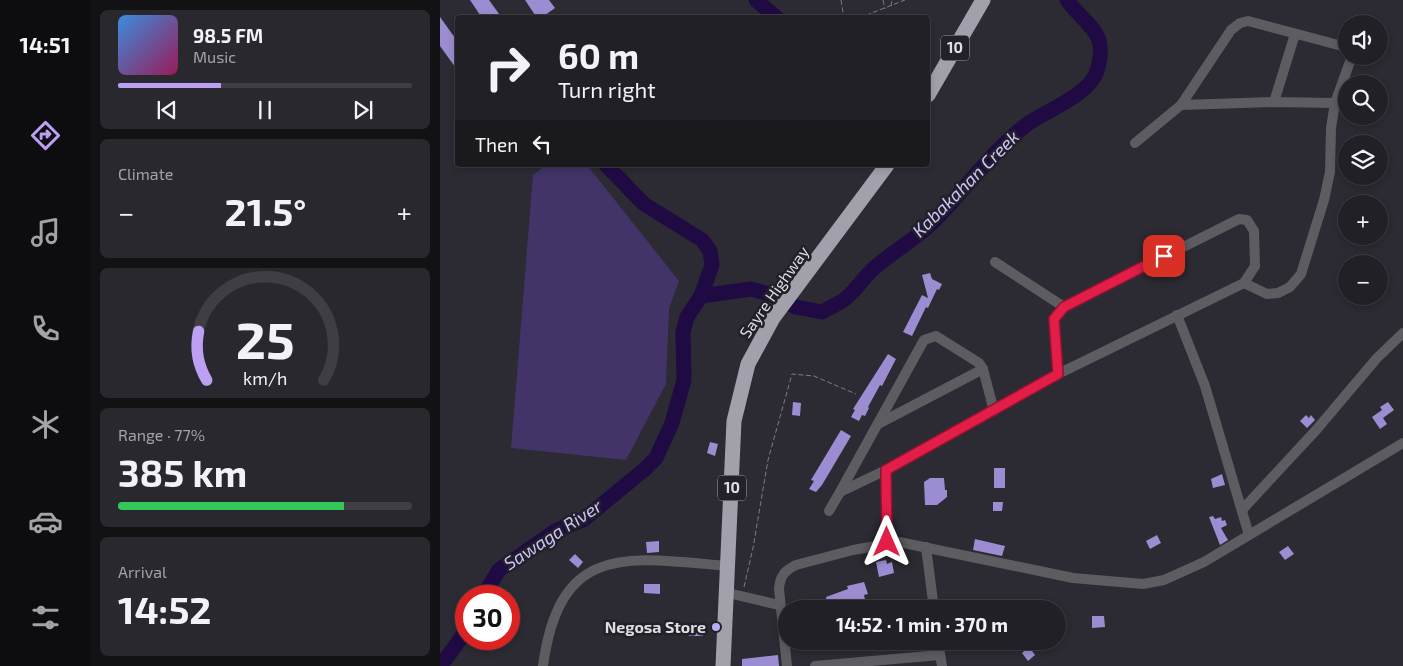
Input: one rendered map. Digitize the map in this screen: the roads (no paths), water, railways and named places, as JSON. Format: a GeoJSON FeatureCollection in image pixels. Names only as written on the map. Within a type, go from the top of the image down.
{"type":"FeatureCollection","features":[{"type":"Feature","properties":{"kind":"highway","name":"10"},"geometry":{"type":"LineString","coordinates":[[930,92],[983,0]]}},
{"type":"Feature","properties":{"kind":"highway","name":"Sayre Highway"},"geometry":{"type":"LineString","coordinates":[[724,666],[735,594],[729,566],[734,420],[748,364],[773,318],[839,232],[886,167]]}},
{"type":"Feature","properties":{"kind":"street"},"geometry":{"type":"LineString","coordinates":[[1135,143],[1181,105],[1236,25],[1248,21],[1338,45]]}},
{"type":"Feature","properties":{"kind":"street"},"geometry":{"type":"LineString","coordinates":[[1274,102],[1295,34]]}},
{"type":"Feature","properties":{"kind":"street"},"geometry":{"type":"LineString","coordinates":[[1244,283],[1267,294],[1278,293],[1290,287],[1301,274],[1324,200],[1330,172],[1331,128],[1335,103],[1349,65]]}},
{"type":"Feature","properties":{"kind":"street"},"geometry":{"type":"LineString","coordinates":[[1181,105],[1274,102],[1335,103]]}},
{"type":"Feature","properties":{"kind":"street"},"geometry":{"type":"LineString","coordinates":[[840,492],[886,470],[1058,374],[1244,283],[1255,266],[1254,231],[1246,220],[1239,219],[1064,307],[1054,319],[1058,374]]}},
{"type":"Feature","properties":{"kind":"street"},"geometry":{"type":"LineString","coordinates":[[995,262],[1064,307]]}},
{"type":"Feature","properties":{"kind":"street"},"geometry":{"type":"LineString","coordinates":[[1177,315],[1205,386],[1249,535]]}},
{"type":"Feature","properties":{"kind":"street"},"geometry":{"type":"LineString","coordinates":[[1242,510],[1317,430],[1377,358],[1403,333]]}},
{"type":"Feature","properties":{"kind":"street"},"geometry":{"type":"LineString","coordinates":[[829,511],[924,340],[936,336],[979,363],[983,369],[994,411]]}},
{"type":"Feature","properties":{"kind":"street"},"geometry":{"type":"LineString","coordinates":[[878,424],[983,369]]}},
{"type":"Feature","properties":{"kind":"street"},"geometry":{"type":"LineString","coordinates":[[779,600],[780,578],[788,569],[825,557],[887,542],[912,543],[1072,578],[1143,584],[1185,572],[1403,443]]}},
{"type":"Feature","properties":{"kind":"street"},"geometry":{"type":"LineString","coordinates":[[886,470],[887,542]]}},
{"type":"Feature","properties":{"kind":"street"},"geometry":{"type":"LineString","coordinates":[[926,547],[933,600]]}},
{"type":"Feature","properties":{"kind":"street"},"geometry":{"type":"LineString","coordinates":[[543,666],[552,623],[564,600],[578,581],[594,569],[612,562],[634,559],[729,566]]}},
{"type":"Feature","properties":{"kind":"street"},"geometry":{"type":"LineString","coordinates":[[735,594],[778,605]]}},
{"type":"Feature","properties":{"kind":"street"},"geometry":{"type":"LineString","coordinates":[[785,650],[787,666]]}},
{"type":"Feature","properties":{"kind":"street"},"geometry":{"type":"LineString","coordinates":[[939,650],[942,666]]}},
{"type":"Feature","properties":{"kind":"street"},"geometry":{"type":"LineString","coordinates":[[815,666],[940,654]]}},
{"type":"Feature","properties":{"kind":"waterway","name":"Sawaga River"},"geometry":{"type":"LineString","coordinates":[[756,0],[774,15]]}},
{"type":"Feature","properties":{"kind":"waterway","name":"Kabakahan Creek"},"geometry":{"type":"LineString","coordinates":[[701,296],[751,289],[770,294],[796,307],[822,312],[845,299],[878,264],[934,221],[1013,136],[1026,125],[1076,95],[1093,80],[1100,57],[1098,38],[1067,0]]}},
{"type":"Feature","properties":{"kind":"waterway","name":"Sawaga River"},"geometry":{"type":"LineString","coordinates":[[490,585],[499,570],[557,530],[583,520],[645,469],[656,458],[672,423],[684,380],[683,332],[687,317],[701,296],[712,265],[710,251],[702,240],[644,204],[608,167]]}},
{"type":"Feature","properties":{"kind":"waterway","name":"Sawaga River"},"geometry":{"type":"LineString","coordinates":[[441,666],[455,646]]}},
{"type":"Feature","properties":{"kind":"place","name":"Negosa Store"},"geometry":{"type":"Point","coordinates":[716,627]}}]}
